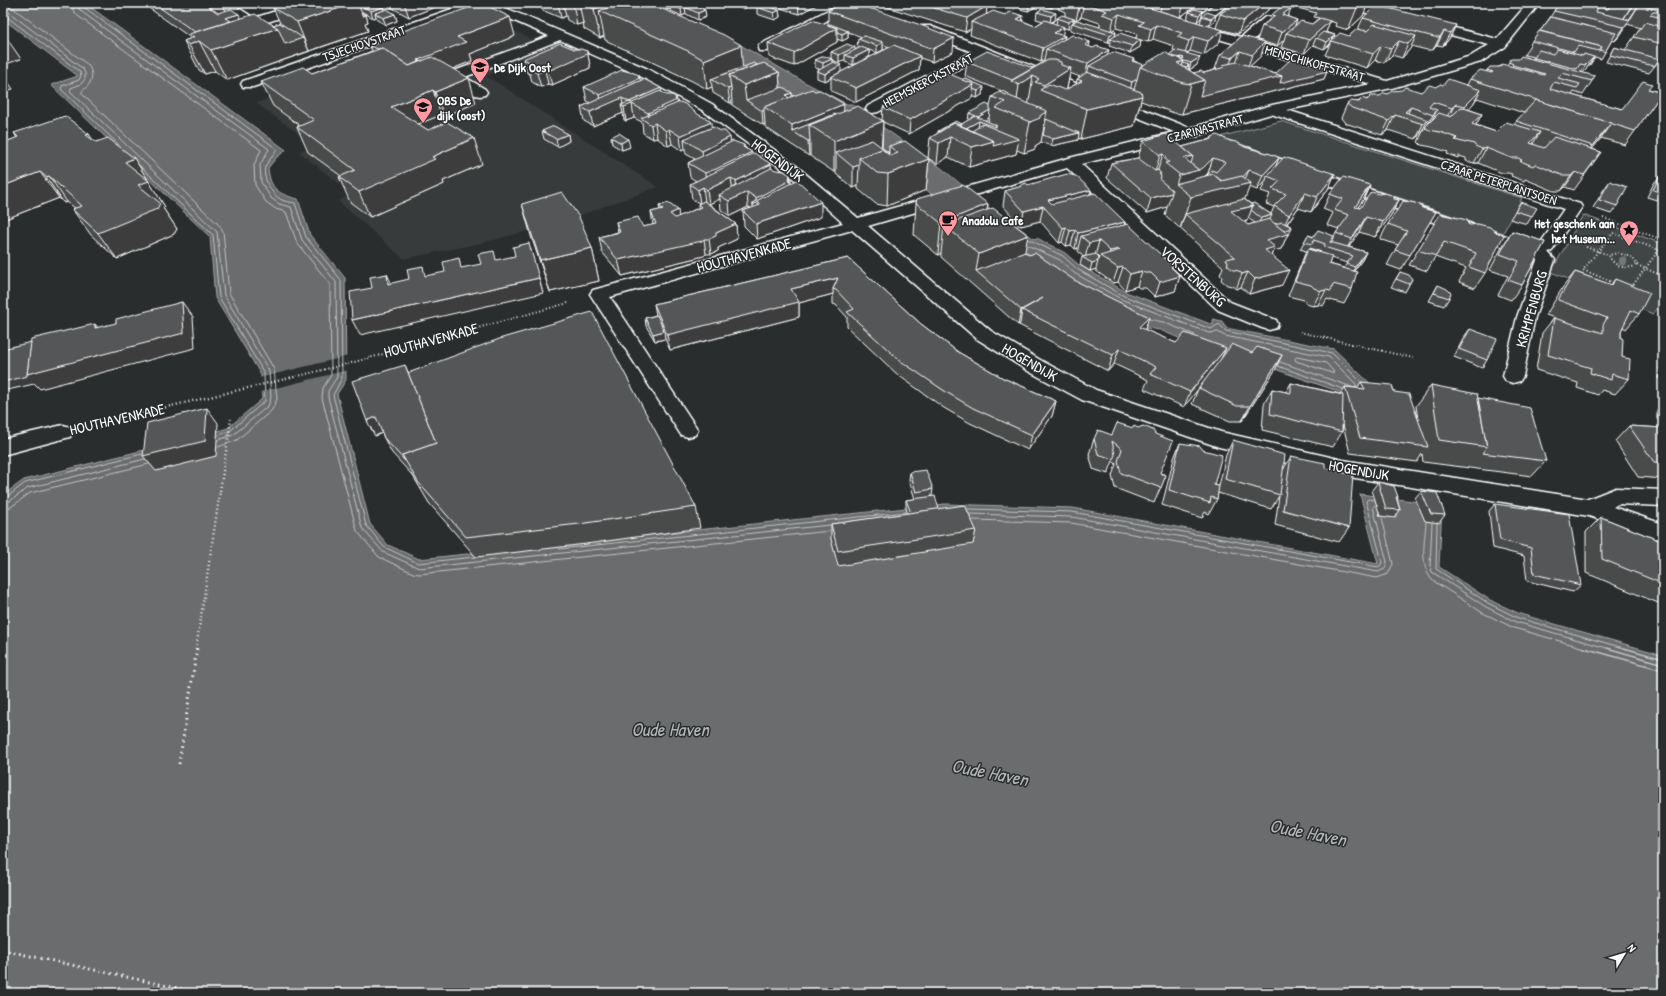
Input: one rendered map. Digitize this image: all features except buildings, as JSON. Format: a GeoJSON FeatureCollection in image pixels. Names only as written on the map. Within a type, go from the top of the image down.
{"type":"FeatureCollection","features":[{"type":"Feature","properties":{"kind":"street"},"geometry":{"type":"LineString","coordinates":[[223,3],[252,22],[280,14]]}},
{"type":"Feature","properties":{"kind":"street","name":"TSJECHOVSTRAAT"},"geometry":{"type":"LineString","coordinates":[[248,84],[481,3]]}},
{"type":"Feature","properties":{"kind":"street","name":"HOGENDIJK"},"geometry":{"type":"LineString","coordinates":[[484,3],[643,72],[707,107],[790,168],[857,224],[984,335],[1035,366],[1090,396],[1219,439],[1342,468],[1590,508],[1663,533]]}},
{"type":"Feature","properties":{"kind":"street"},"geometry":{"type":"LineString","coordinates":[[764,48],[848,3],[862,8]]}},
{"type":"Feature","properties":{"kind":"street"},"geometry":{"type":"LineString","coordinates":[[1344,3],[1500,44]]}},
{"type":"Feature","properties":{"kind":"street","name":"CZARINASTRAAT"},"geometry":{"type":"LineString","coordinates":[[857,224],[1070,162],[1189,133],[1272,109],[1387,85],[1435,72],[1476,58],[1500,44],[1534,3]]}},
{"type":"Feature","properties":{"kind":"street"},"geometry":{"type":"LineString","coordinates":[[1192,27],[1220,6]]}},
{"type":"Feature","properties":{"kind":"street","name":"MENSCHIKOFFSTRAAT"},"geometry":{"type":"LineString","coordinates":[[1243,42],[1269,20]]}},
{"type":"Feature","properties":{"kind":"street","name":"MENSCHIKOFFSTRAAT"},"geometry":{"type":"LineString","coordinates":[[1177,23],[1387,85]]}},
{"type":"Feature","properties":{"kind":"street"},"geometry":{"type":"LineString","coordinates":[[918,26],[1189,133],[1212,140]]}},
{"type":"Feature","properties":{"kind":"street"},"geometry":{"type":"LineString","coordinates":[[480,92],[454,76],[560,36]]}},
{"type":"Feature","properties":{"kind":"street","name":"HEEMSKERCKSTRAAT"},"geometry":{"type":"LineString","coordinates":[[873,109],[984,51]]}},
{"type":"Feature","properties":{"kind":"street","name":"CZAAR PETERPLANTSOEN"},"geometry":{"type":"LineString","coordinates":[[1234,148],[1519,246],[1546,247],[1574,207],[1272,109]]}},
{"type":"Feature","properties":{"kind":"street","name":"VORSTENBURG"},"geometry":{"type":"LineString","coordinates":[[1070,162],[1224,306],[1269,324]]}},
{"type":"Feature","properties":{"kind":"street","name":"HOUTHAVENKADE"},"geometry":{"type":"LineString","coordinates":[[600,294],[857,224]]}},
{"type":"Feature","properties":{"kind":"street","name":"KRIMPENBURG"},"geometry":{"type":"LineString","coordinates":[[1513,376],[1526,317],[1546,260],[1534,246]]}},
{"type":"Feature","properties":{"kind":"street"},"geometry":{"type":"LineString","coordinates":[[600,294],[688,430]]}},
{"type":"Feature","properties":{"kind":"street","name":"HOUTHAVENKADE"},"geometry":{"type":"LineString","coordinates":[[3,447],[63,432]]}},
{"type":"Feature","properties":{"kind":"street"},"geometry":{"type":"LineString","coordinates":[[1590,508],[1616,496],[1663,498]]}},
{"type":"Feature","properties":{"kind":"path"},"geometry":{"type":"LineString","coordinates":[[1574,207],[1663,240]]}},
{"type":"Feature","properties":{"kind":"path"},"geometry":{"type":"LineString","coordinates":[[1613,233],[1659,250],[1646,269],[1630,289],[1583,270],[1613,233]]}},
{"type":"Feature","properties":{"kind":"path"},"geometry":{"type":"LineString","coordinates":[[1637,265],[1629,268],[1620,266],[1610,260],[1608,256],[1613,253],[1632,257],[1637,265],[1663,276]]}},
{"type":"Feature","properties":{"kind":"path","name":"HOUTHAVENKADE"},"geometry":{"type":"LineString","coordinates":[[63,432],[351,363],[600,294]]}},
{"type":"Feature","properties":{"kind":"path"},"geometry":{"type":"LineString","coordinates":[[1269,324],[1342,343],[1413,358]]}},
{"type":"Feature","properties":{"kind":"path"},"geometry":{"type":"LineString","coordinates":[[179,764],[231,419]]}},
{"type":"Feature","properties":{"kind":"path"},"geometry":{"type":"LineString","coordinates":[[3,950],[200,993]]}},
{"type":"Feature","properties":{"kind":"shaded area","name":"OBS De dijk (oost)"},"geometry":{"type":"Polygon","coordinates":[[[489,18],[553,50],[487,76],[658,187],[567,220],[486,242],[404,259],[338,201],[352,194],[299,152],[314,145],[256,103],[489,18]]]}},
{"type":"Feature","properties":{"kind":"shaded area"},"geometry":{"type":"Polygon","coordinates":[[[1281,121],[1522,198],[1503,233],[1220,137],[1281,121]]]}},
{"type":"Feature","properties":{"kind":"shaded area"},"geometry":{"type":"Polygon","coordinates":[[[1583,215],[1663,244],[1663,302],[1653,314],[1551,272],[1583,215]]]}},
{"type":"Feature","properties":{"kind":"water","name":"Oude Haven"},"geometry":{"type":"Polygon","coordinates":[[[3,3],[85,3],[286,150],[276,158],[268,168],[273,186],[280,193],[298,199],[310,235],[345,278],[346,380],[337,394],[370,524],[388,545],[419,559],[945,504],[1073,508],[1378,564],[1360,494],[1442,505],[1439,567],[1490,600],[1520,614],[1663,655],[1663,993],[3,993],[3,495],[24,480],[228,428],[262,399],[261,375],[215,298],[210,237],[51,85],[78,76],[3,19],[3,3]]]}},
{"type":"Feature","properties":{"kind":"water"},"geometry":{"type":"Polygon","coordinates":[[[737,43],[806,83],[847,104],[852,104],[879,121],[881,126],[940,167],[993,211],[1020,225],[1017,226],[1034,239],[1037,238],[1065,253],[1079,265],[1126,292],[1213,325],[1213,319],[1222,321],[1226,328],[1334,349],[1377,390],[1351,396],[1272,368],[1193,344],[1160,330],[1147,328],[1145,331],[951,210],[881,153],[798,98],[756,74],[725,61],[737,43]]]}},
{"type":"Feature","properties":{"kind":"pier"},"geometry":{"type":"Polygon","coordinates":[[[348,356],[348,370],[260,392],[259,378],[348,356]]]}},
{"type":"Feature","properties":{"kind":"place","name":"De Dijk Oost"},"geometry":{"type":"Point","coordinates":[480,84]}},
{"type":"Feature","properties":{"kind":"place","name":"OBS De dijk (oost)"},"geometry":{"type":"Point","coordinates":[423,124]}},
{"type":"Feature","properties":{"kind":"place","name":"Anadolu Cafe"},"geometry":{"type":"Point","coordinates":[948,237]}},
{"type":"Feature","properties":{"kind":"place","name":"Het geschenk aan het Museum..."},"geometry":{"type":"Point","coordinates":[1629,247]}}]}
